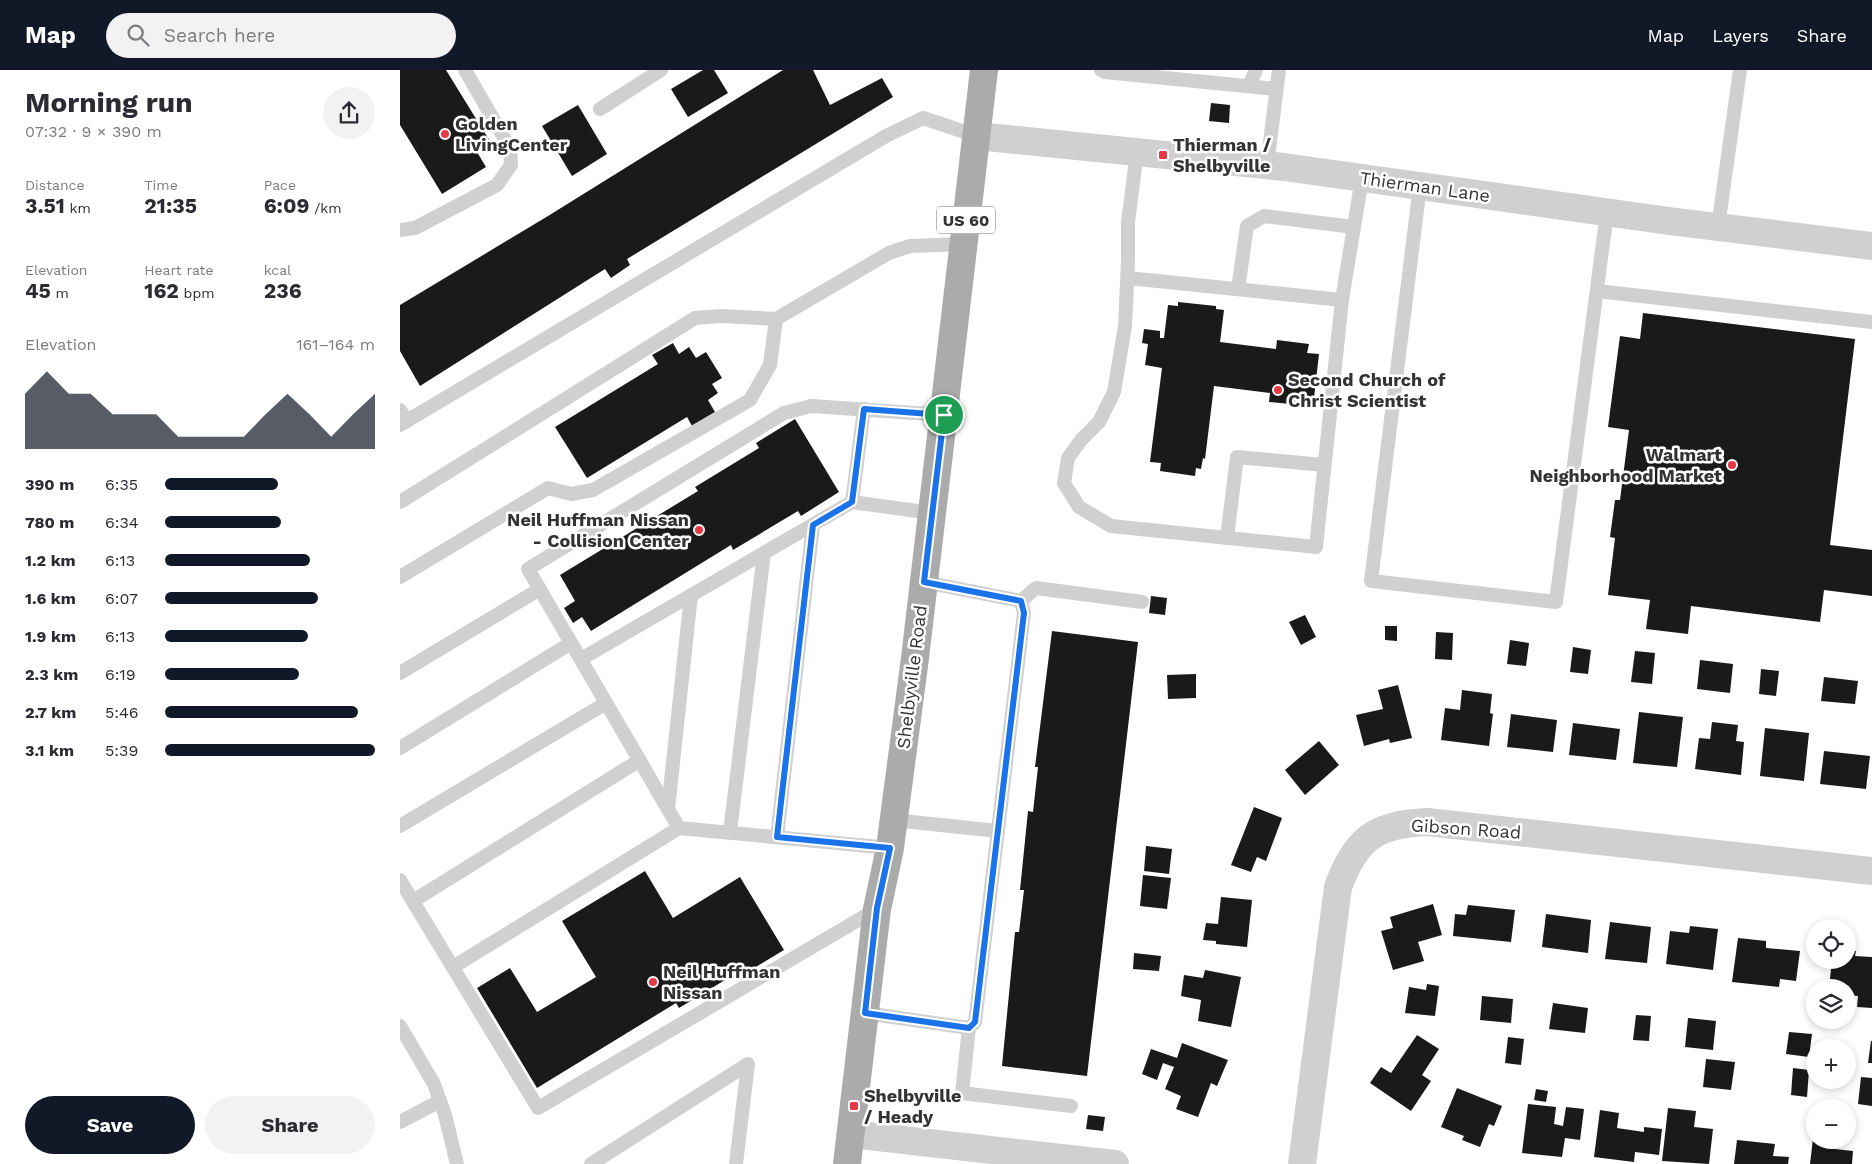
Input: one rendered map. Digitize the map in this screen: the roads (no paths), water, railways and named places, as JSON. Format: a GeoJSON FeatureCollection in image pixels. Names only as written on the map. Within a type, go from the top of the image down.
{"type":"FeatureCollection","features":[{"type":"Feature","properties":{"kind":"main road","name":"Shelbyville Road"},"geometry":{"type":"LineString","coordinates":[[847,1164],[877,908],[890,848],[924,582],[984,70]]}},
{"type":"Feature","properties":{"kind":"street","name":"Thierman Lane"},"geometry":{"type":"LineString","coordinates":[[976,136],[1267,166],[1872,246]]}},
{"type":"Feature","properties":{"kind":"street","name":"Gibson Road"},"geometry":{"type":"LineString","coordinates":[[1302,1164],[1338,886],[1348,860],[1363,842],[1379,832],[1406,823],[1427,822],[1872,871]]}},
{"type":"Feature","properties":{"kind":"street"},"geometry":{"type":"LineString","coordinates":[[851,1134],[1115,1164]]}},
{"type":"Feature","properties":{"kind":"lane"},"geometry":{"type":"LineString","coordinates":[[400,230],[415,228],[497,186],[511,165],[510,148],[465,70]]}},
{"type":"Feature","properties":{"kind":"lane"},"geometry":{"type":"LineString","coordinates":[[600,109],[661,70]]}},
{"type":"Feature","properties":{"kind":"lane"},"geometry":{"type":"LineString","coordinates":[[1101,70],[1276,88]]}},
{"type":"Feature","properties":{"kind":"lane"},"geometry":{"type":"LineString","coordinates":[[1249,86],[1256,70]]}},
{"type":"Feature","properties":{"kind":"lane"},"geometry":{"type":"LineString","coordinates":[[1267,166],[1279,70]]}},
{"type":"Feature","properties":{"kind":"lane"},"geometry":{"type":"LineString","coordinates":[[1718,227],[1740,70]]}},
{"type":"Feature","properties":{"kind":"lane"},"geometry":{"type":"LineString","coordinates":[[402,419],[894,132],[923,118],[976,136]]}},
{"type":"Feature","properties":{"kind":"lane"},"geometry":{"type":"LineString","coordinates":[[1137,152],[1128,222],[1128,278],[1124,326],[1114,392],[1099,422],[1081,440],[1068,458],[1064,483],[1079,507],[1111,526],[1316,547],[1342,300],[1362,178]]}},
{"type":"Feature","properties":{"kind":"lane"},"geometry":{"type":"LineString","coordinates":[[1420,186],[1371,581],[1556,602],[1607,212]]}},
{"type":"Feature","properties":{"kind":"lane"},"geometry":{"type":"LineString","coordinates":[[1238,289],[1247,226],[1264,216],[1354,227]]}},
{"type":"Feature","properties":{"kind":"lane"},"geometry":{"type":"LineString","coordinates":[[400,502],[695,318],[722,316],[776,319],[890,253],[910,246],[964,244]]}},
{"type":"Feature","properties":{"kind":"lane"},"geometry":{"type":"LineString","coordinates":[[1128,278],[1342,300]]}},
{"type":"Feature","properties":{"kind":"lane"},"geometry":{"type":"LineString","coordinates":[[1597,291],[1872,322]]}},
{"type":"Feature","properties":{"kind":"lane"},"geometry":{"type":"LineString","coordinates":[[400,577],[548,488],[571,494],[593,490],[750,400],[770,365],[776,319]]}},
{"type":"Feature","properties":{"kind":"lane"},"geometry":{"type":"LineString","coordinates":[[679,828],[528,569],[784,414],[811,406],[944,415]]}},
{"type":"Feature","properties":{"kind":"lane"},"geometry":{"type":"LineString","coordinates":[[852,502],[864,409]]}},
{"type":"Feature","properties":{"kind":"lane"},"geometry":{"type":"LineString","coordinates":[[1227,538],[1237,457],[1324,465]]}},
{"type":"Feature","properties":{"kind":"lane"},"geometry":{"type":"LineString","coordinates":[[581,659],[852,502],[932,513]]}},
{"type":"Feature","properties":{"kind":"lane"},"geometry":{"type":"LineString","coordinates":[[777,837],[813,525]]}},
{"type":"Feature","properties":{"kind":"lane"},"geometry":{"type":"LineString","coordinates":[[730,832],[764,554]]}},
{"type":"Feature","properties":{"kind":"lane"},"geometry":{"type":"LineString","coordinates":[[924,582],[1021,601]]}},
{"type":"Feature","properties":{"kind":"lane"},"geometry":{"type":"LineString","coordinates":[[1021,601],[1036,588],[1142,602]]}},
{"type":"Feature","properties":{"kind":"lane"},"geometry":{"type":"LineString","coordinates":[[400,673],[540,589]]}},
{"type":"Feature","properties":{"kind":"lane"},"geometry":{"type":"LineString","coordinates":[[668,809],[691,595]]}},
{"type":"Feature","properties":{"kind":"lane"},"geometry":{"type":"LineString","coordinates":[[1021,601],[1024,613],[998,831],[975,1022],[969,1028],[962,1094],[1071,1106]]}},
{"type":"Feature","properties":{"kind":"lane"},"geometry":{"type":"LineString","coordinates":[[400,748],[571,643]]}},
{"type":"Feature","properties":{"kind":"lane"},"geometry":{"type":"LineString","coordinates":[[400,826],[606,703]]}},
{"type":"Feature","properties":{"kind":"lane"},"geometry":{"type":"LineString","coordinates":[[413,901],[640,760]]}},
{"type":"Feature","properties":{"kind":"lane"},"geometry":{"type":"LineString","coordinates":[[893,820],[998,831]]}},
{"type":"Feature","properties":{"kind":"lane"},"geometry":{"type":"LineString","coordinates":[[453,967],[679,828],[890,848]]}},
{"type":"Feature","properties":{"kind":"lane"},"geometry":{"type":"LineString","coordinates":[[400,880],[538,1108],[877,908]]}},
{"type":"Feature","properties":{"kind":"lane"},"geometry":{"type":"LineString","coordinates":[[865,1013],[969,1028]]}},
{"type":"Feature","properties":{"kind":"lane"},"geometry":{"type":"LineString","coordinates":[[400,1026],[434,1084],[457,1164]]}},
{"type":"Feature","properties":{"kind":"lane"},"geometry":{"type":"LineString","coordinates":[[591,1164],[748,1064],[736,1164]]}},
{"type":"Feature","properties":{"kind":"lane"},"geometry":{"type":"LineString","coordinates":[[400,1122],[440,1101]]}},
{"type":"Feature","properties":{"kind":"place","name":"Golden LivingCenter"},"geometry":{"type":"Point","coordinates":[445,134]}},
{"type":"Feature","properties":{"kind":"place","name":"Thierman / Shelbyville"},"geometry":{"type":"Point","coordinates":[1163,155]}},
{"type":"Feature","properties":{"kind":"place","name":"Second Church of Christ Scientist"},"geometry":{"type":"Point","coordinates":[1278,390]}},
{"type":"Feature","properties":{"kind":"place","name":"Walmart Neighborhood Market"},"geometry":{"type":"Point","coordinates":[1732,465]}},
{"type":"Feature","properties":{"kind":"place","name":"Neil Huffman Nissan - Collision Center"},"geometry":{"type":"Point","coordinates":[699,530]}},
{"type":"Feature","properties":{"kind":"place","name":"Neil Huffman Nissan"},"geometry":{"type":"Point","coordinates":[653,982]}},
{"type":"Feature","properties":{"kind":"place","name":"Shelbyville / Heady"},"geometry":{"type":"Point","coordinates":[854,1106]}}]}
